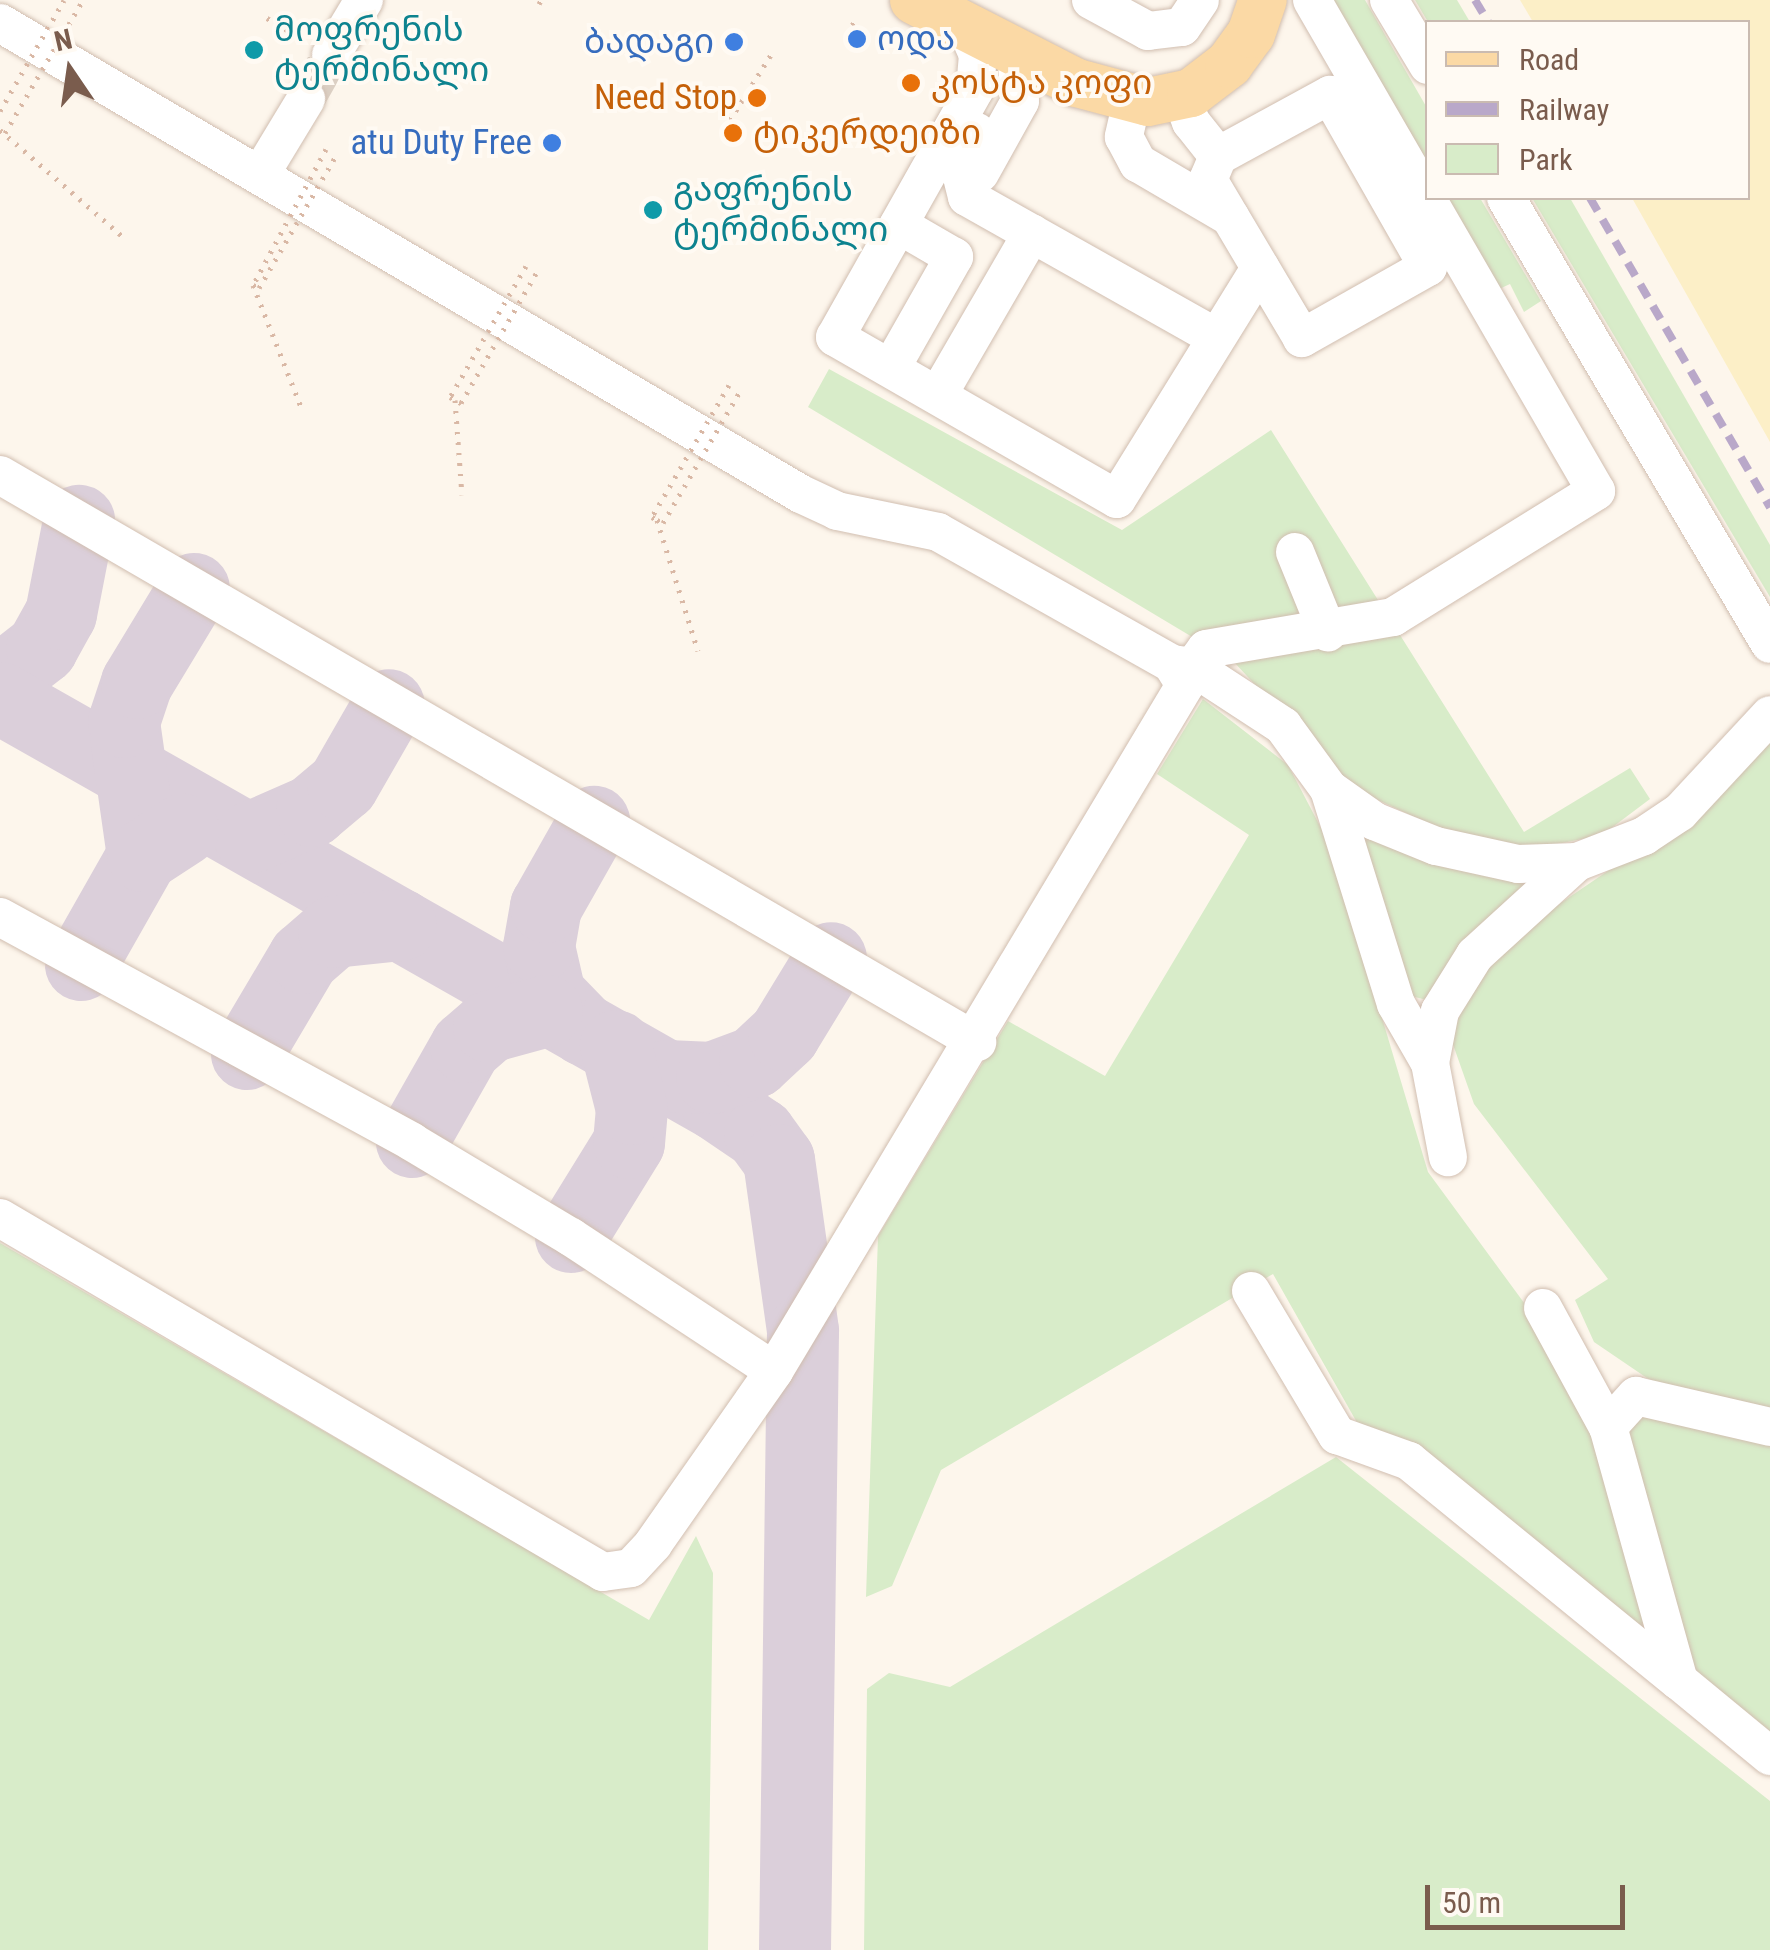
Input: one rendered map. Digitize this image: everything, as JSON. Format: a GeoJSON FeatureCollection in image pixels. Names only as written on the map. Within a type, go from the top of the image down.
{"type":"FeatureCollection","features":[{"type":"Feature","properties":{"kind":"main road"},"geometry":{"type":"LineString","coordinates":[[914,0],[992,42],[1154,100],[1229,64],[1252,34],[1262,0]]}},
{"type":"Feature","properties":{"kind":"street"},"geometry":{"type":"LineString","coordinates":[[322,51],[364,0]]}},
{"type":"Feature","properties":{"kind":"street"},"geometry":{"type":"LineString","coordinates":[[1107,4],[1148,31],[1182,26],[1200,0]]}},
{"type":"Feature","properties":{"kind":"street"},"geometry":{"type":"LineString","coordinates":[[1312,0],[1425,195]]}},
{"type":"Feature","properties":{"kind":"street"},"geometry":{"type":"LineString","coordinates":[[1389,0],[1425,60]]}},
{"type":"Feature","properties":{"kind":"street"},"geometry":{"type":"LineString","coordinates":[[0,22],[800,494],[837,511],[938,532],[1183,665],[1283,726],[1329,790],[1396,1004],[1430,1062],[1448,1157]]}},
{"type":"Feature","properties":{"kind":"street"},"geometry":{"type":"LineString","coordinates":[[992,42],[1000,89],[959,165],[967,197],[1215,337]]}},
{"type":"Feature","properties":{"kind":"street"},"geometry":{"type":"LineString","coordinates":[[992,42],[978,55],[976,90],[835,337],[1117,499],[1260,268]]}},
{"type":"Feature","properties":{"kind":"street"},"geometry":{"type":"LineString","coordinates":[[1154,100],[1191,122],[1230,216],[1302,338],[1428,266],[1330,96],[1213,168]]}},
{"type":"Feature","properties":{"kind":"street"},"geometry":{"type":"LineString","coordinates":[[260,176],[306,99]]}},
{"type":"Feature","properties":{"kind":"street"},"geometry":{"type":"LineString","coordinates":[[1154,100],[1146,144],[1213,168]]}},
{"type":"Feature","properties":{"kind":"street"},"geometry":{"type":"LineString","coordinates":[[1154,100],[1124,136],[1138,163],[1230,216]]}},
{"type":"Feature","properties":{"kind":"street"},"geometry":{"type":"LineString","coordinates":[[1183,665],[1206,650],[1328,633],[1393,617],[1596,491],[1428,200]]}},
{"type":"Feature","properties":{"kind":"street"},"geometry":{"type":"LineString","coordinates":[[1507,200],[1770,644]]}},
{"type":"Feature","properties":{"kind":"street"},"geometry":{"type":"LineString","coordinates":[[891,368],[954,257],[899,225]]}},
{"type":"Feature","properties":{"kind":"street"},"geometry":{"type":"LineString","coordinates":[[938,395],[1032,233]]}},
{"type":"Feature","properties":{"kind":"street"},"geometry":{"type":"LineString","coordinates":[[0,475],[977,1042]]}},
{"type":"Feature","properties":{"kind":"street"},"geometry":{"type":"LineString","coordinates":[[1295,552],[1328,633]]}},
{"type":"Feature","properties":{"kind":"street"},"geometry":{"type":"LineString","coordinates":[[0,1218],[603,1572],[630,1568],[653,1544],[774,1372],[977,1042],[1185,686],[1183,665]]}},
{"type":"Feature","properties":{"kind":"street"},"geometry":{"type":"LineString","coordinates":[[1329,790],[1374,821],[1436,846],[1518,864],[1577,862],[1644,836],[1680,812],[1770,716]]}},
{"type":"Feature","properties":{"kind":"street"},"geometry":{"type":"LineString","coordinates":[[1430,1062],[1440,1011],[1475,954],[1577,862]]}},
{"type":"Feature","properties":{"kind":"street"},"geometry":{"type":"LineString","coordinates":[[0,917],[412,1142],[571,1236],[774,1372]]}},
{"type":"Feature","properties":{"kind":"street"},"geometry":{"type":"LineString","coordinates":[[1252,1291],[1337,1435],[1409,1461],[1770,1756]]}},
{"type":"Feature","properties":{"kind":"street"},"geometry":{"type":"LineString","coordinates":[[1544,1308],[1575,1356],[1608,1427],[1679,1680]]}},
{"type":"Feature","properties":{"kind":"street"},"geometry":{"type":"LineString","coordinates":[[1575,1356],[1636,1396],[1770,1427]]}},
{"type":"Feature","properties":{"kind":"street"},"geometry":{"type":"LineString","coordinates":[[1608,1427],[1636,1396]]}},
{"type":"Feature","properties":{"kind":"path"},"geometry":{"type":"LineString","coordinates":[[0,111],[64,0]]}},
{"type":"Feature","properties":{"kind":"path"},"geometry":{"type":"LineString","coordinates":[[83,0],[3,132],[123,237]]}},
{"type":"Feature","properties":{"kind":"path"},"geometry":{"type":"LineString","coordinates":[[267,18],[322,51]]}},
{"type":"Feature","properties":{"kind":"path"},"geometry":{"type":"LineString","coordinates":[[730,120],[772,53]]}},
{"type":"Feature","properties":{"kind":"path"},"geometry":{"type":"LineString","coordinates":[[303,412],[253,284],[326,148]]}},
{"type":"Feature","properties":{"kind":"path"},"geometry":{"type":"LineString","coordinates":[[253,284],[259,288],[336,154]]}},
{"type":"Feature","properties":{"kind":"path"},"geometry":{"type":"LineString","coordinates":[[526,266],[450,397],[461,403],[537,272]]}},
{"type":"Feature","properties":{"kind":"path"},"geometry":{"type":"LineString","coordinates":[[729,384],[652,517],[663,523],[740,391]]}},
{"type":"Feature","properties":{"kind":"path"},"geometry":{"type":"LineString","coordinates":[[456,400],[462,495]]}},
{"type":"Feature","properties":{"kind":"path"},"geometry":{"type":"LineString","coordinates":[[657,520],[698,651]]}},
{"type":"Feature","properties":{"kind":"green space"},"geometry":{"type":"Polygon","coordinates":[[[1327,0],[1365,0],[1425,105],[1425,168],[1327,0]]]}},
{"type":"Feature","properties":{"kind":"green space"},"geometry":{"type":"Polygon","coordinates":[[[1415,0],[1457,0],[1469,20],[1427,20],[1415,0]]]}},
{"type":"Feature","properties":{"kind":"green space"},"geometry":{"type":"Polygon","coordinates":[[[1444,200],[1481,200],[1541,301],[1524,312],[1510,284],[1497,290],[1444,200]]]}},
{"type":"Feature","properties":{"kind":"green space"},"geometry":{"type":"Polygon","coordinates":[[[1533,200],[1571,200],[1770,545],[1770,597],[1533,200]]]}},
{"type":"Feature","properties":{"kind":"green space"},"geometry":{"type":"Polygon","coordinates":[[[829,369],[1122,530],[1271,430],[1524,832],[1630,768],[1650,799],[1602,835],[1527,850],[1449,833],[1350,787],[1234,662],[808,407],[829,369]]]}},
{"type":"Feature","properties":{"kind":"green space"},"geometry":{"type":"Polygon","coordinates":[[[1203,699],[1288,765],[1331,847],[1428,1172],[1533,1315],[1602,1451],[1645,1626],[1637,1638],[1364,1435],[1273,1274],[941,1470],[892,1586],[866,1597],[878,1236],[1008,1021],[1105,1076],[1249,835],[1157,774],[1203,699]]]}},
{"type":"Feature","properties":{"kind":"green space"},"geometry":{"type":"Polygon","coordinates":[[[1770,736],[1770,1412],[1669,1393],[1594,1342],[1575,1300],[1608,1279],[1474,1104],[1450,1036],[1473,988],[1518,932],[1715,798],[1770,736]]]}},
{"type":"Feature","properties":{"kind":"green space"},"geometry":{"type":"Polygon","coordinates":[[[1359,820],[1556,869],[1430,1001],[1404,994],[1359,820]]]}},
{"type":"Feature","properties":{"kind":"green space"},"geometry":{"type":"Polygon","coordinates":[[[0,1243],[649,1620],[696,1536],[713,1573],[708,1950],[0,1950],[0,1243]]]}},
{"type":"Feature","properties":{"kind":"green space"},"geometry":{"type":"Polygon","coordinates":[[[1637,1405],[1770,1440],[1770,1739],[1695,1678],[1618,1430],[1637,1405]]]}},
{"type":"Feature","properties":{"kind":"green space"},"geometry":{"type":"Polygon","coordinates":[[[1336,1457],[1770,1801],[1770,1950],[864,1950],[867,1689],[889,1673],[950,1687],[1336,1457]]]}},
{"type":"Feature","properties":{"kind":"sand"},"geometry":{"type":"Polygon","coordinates":[[[1520,0],[1770,0],[1770,442],[1633,200],[1750,200],[1750,20],[1532,20],[1520,0]]]}},
{"type":"Feature","properties":{"kind":"taxiway"},"geometry":{"type":"LineString","coordinates":[[0,673],[14,670],[42,648],[61,614],[79,521]]}},
{"type":"Feature","properties":{"kind":"taxiway"},"geometry":{"type":"LineString","coordinates":[[143,856],[124,722],[137,683],[194,589]]}},
{"type":"Feature","properties":{"kind":"taxiway"},"geometry":{"type":"LineString","coordinates":[[0,698],[717,1105],[760,1134],[779,1160],[803,1331],[795,1950]]}},
{"type":"Feature","properties":{"kind":"taxiway"},"geometry":{"type":"LineString","coordinates":[[250,838],[312,811],[343,785],[389,705]]}},
{"type":"Feature","properties":{"kind":"taxiway"},"geometry":{"type":"LineString","coordinates":[[584,1030],[550,995],[539,947],[546,907],[594,822]]}},
{"type":"Feature","properties":{"kind":"taxiway"},"geometry":{"type":"LineString","coordinates":[[81,965],[143,856],[183,830]]}},
{"type":"Feature","properties":{"kind":"taxiway"},"geometry":{"type":"LineString","coordinates":[[247,1054],[304,958],[334,932],[401,925]]}},
{"type":"Feature","properties":{"kind":"taxiway"},"geometry":{"type":"LineString","coordinates":[[667,1076],[712,1078],[755,1062],[784,1035],[831,958]]}},
{"type":"Feature","properties":{"kind":"taxiway"},"geometry":{"type":"LineString","coordinates":[[412,1142],[466,1047],[489,1027],[547,1011]]}},
{"type":"Feature","properties":{"kind":"taxiway"},"geometry":{"type":"LineString","coordinates":[[571,1237],[629,1143],[632,1109],[616,1046]]}},
{"type":"Feature","properties":{"kind":"tunnel"},"geometry":{"type":"LineString","coordinates":[[306,99],[331,55]]}},
{"type":"Feature","properties":{"kind":"railway"},"geometry":{"type":"LineString","coordinates":[[1475,0],[1487,20]]}},
{"type":"Feature","properties":{"kind":"railway"},"geometry":{"type":"LineString","coordinates":[[1591,200],[1770,507]]}},
{"type":"Feature","properties":{"kind":"place","name":"ოდა"},"geometry":{"type":"Point","coordinates":[857,39]}},
{"type":"Feature","properties":{"kind":"place","name":"ბადაგი"},"geometry":{"type":"Point","coordinates":[734,42]}},
{"type":"Feature","properties":{"kind":"place","name":"მოფრენის ტერმინალი"},"geometry":{"type":"Point","coordinates":[254,50]}},
{"type":"Feature","properties":{"kind":"place","name":"კოსტა კოფი"},"geometry":{"type":"Point","coordinates":[911,83]}},
{"type":"Feature","properties":{"kind":"place","name":"Need Stop"},"geometry":{"type":"Point","coordinates":[757,98]}},
{"type":"Feature","properties":{"kind":"place","name":"ტიკერდეიზი"},"geometry":{"type":"Point","coordinates":[733,133]}},
{"type":"Feature","properties":{"kind":"place","name":"atu Duty Free"},"geometry":{"type":"Point","coordinates":[552,143]}},
{"type":"Feature","properties":{"kind":"place","name":"გაფრენის ტერმინალი"},"geometry":{"type":"Point","coordinates":[653,210]}}]}
